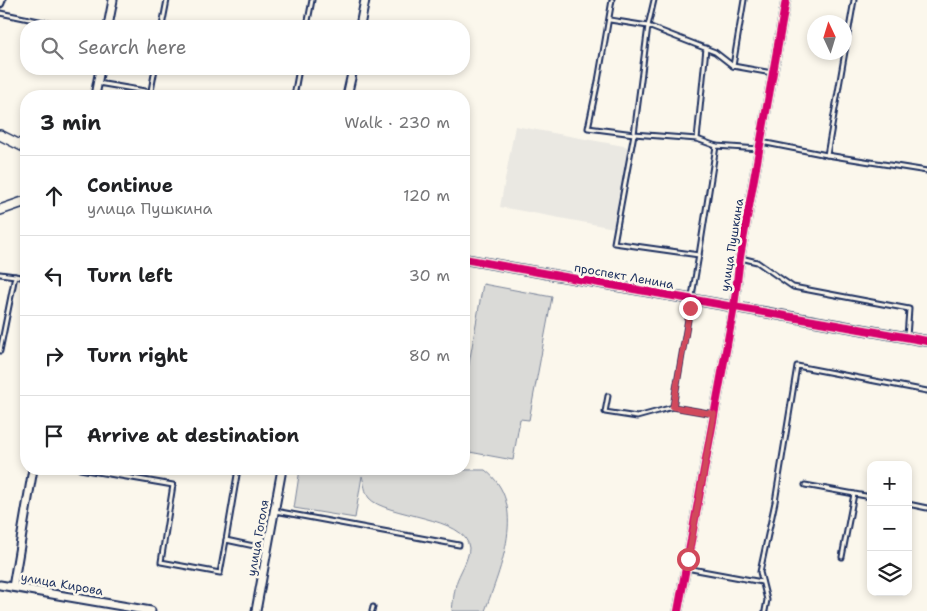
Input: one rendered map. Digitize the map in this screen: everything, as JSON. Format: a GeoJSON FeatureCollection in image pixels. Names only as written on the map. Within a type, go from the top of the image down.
{"type":"FeatureCollection","features":[{"type":"Feature","properties":{"kind":"street"},"geometry":{"type":"LineString","coordinates":[[109,20],[113,0]]}},
{"type":"Feature","properties":{"kind":"street"},"geometry":{"type":"LineString","coordinates":[[361,20],[365,0]]}},
{"type":"Feature","properties":{"kind":"street","name":"улица Пушкина"},"geometry":{"type":"LineString","coordinates":[[678,611],[734,308],[740,258],[786,0]]}},
{"type":"Feature","properties":{"kind":"street"},"geometry":{"type":"LineString","coordinates":[[96,90],[99,75]]}},
{"type":"Feature","properties":{"kind":"street"},"geometry":{"type":"LineString","coordinates":[[349,90],[351,75]]}},
{"type":"Feature","properties":{"kind":"street"},"geometry":{"type":"LineString","coordinates":[[0,145],[1,135],[20,145]]}},
{"type":"Feature","properties":{"kind":"street"},"geometry":{"type":"LineString","coordinates":[[0,210],[20,203]]}},
{"type":"Feature","properties":{"kind":"street","name":"проспект Ленина"},"geometry":{"type":"LineString","coordinates":[[470,260],[927,341]]}},
{"type":"Feature","properties":{"kind":"street"},"geometry":{"type":"LineString","coordinates":[[12,587],[32,475]]}},
{"type":"Feature","properties":{"kind":"street","name":"улица Гоголя"},"geometry":{"type":"LineString","coordinates":[[256,611],[281,475]]}},
{"type":"Feature","properties":{"kind":"street","name":"улица Кирова"},"geometry":{"type":"LineString","coordinates":[[0,585],[151,611]]}},
{"type":"Feature","properties":{"kind":"lane"},"geometry":{"type":"LineString","coordinates":[[163,20],[167,0]]}},
{"type":"Feature","properties":{"kind":"lane"},"geometry":{"type":"LineString","coordinates":[[308,20],[312,0]]}},
{"type":"Feature","properties":{"kind":"lane"},"geometry":{"type":"LineString","coordinates":[[612,0],[588,128],[697,139],[716,146],[760,146],[927,171]]}},
{"type":"Feature","properties":{"kind":"lane"},"geometry":{"type":"LineString","coordinates":[[654,0],[648,26],[634,134],[614,243],[699,255]]}},
{"type":"Feature","properties":{"kind":"lane"},"geometry":{"type":"LineString","coordinates":[[733,66],[744,0]]}},
{"type":"Feature","properties":{"kind":"lane"},"geometry":{"type":"LineString","coordinates":[[827,155],[854,0]]}},
{"type":"Feature","properties":{"kind":"lane"},"geometry":{"type":"LineString","coordinates":[[0,13],[34,20]]}},
{"type":"Feature","properties":{"kind":"lane"},"geometry":{"type":"LineString","coordinates":[[609,20],[648,26],[715,52],[733,66],[773,74]]}},
{"type":"Feature","properties":{"kind":"lane"},"geometry":{"type":"LineString","coordinates":[[697,139],[706,48]]}},
{"type":"Feature","properties":{"kind":"lane"},"geometry":{"type":"LineString","coordinates":[[151,90],[154,75]]}},
{"type":"Feature","properties":{"kind":"lane"},"geometry":{"type":"LineString","coordinates":[[295,90],[298,75]]}},
{"type":"Feature","properties":{"kind":"lane"},"geometry":{"type":"LineString","coordinates":[[97,83],[131,90]]}},
{"type":"Feature","properties":{"kind":"lane"},"geometry":{"type":"LineString","coordinates":[[673,407],[716,146]]}},
{"type":"Feature","properties":{"kind":"lane"},"geometry":{"type":"LineString","coordinates":[[740,258],[757,262],[793,287],[909,309],[906,337]]}},
{"type":"Feature","properties":{"kind":"lane"},"geometry":{"type":"LineString","coordinates":[[0,274],[20,277]]}},
{"type":"Feature","properties":{"kind":"lane"},"geometry":{"type":"LineString","coordinates":[[0,352],[15,276]]}},
{"type":"Feature","properties":{"kind":"lane"},"geometry":{"type":"LineString","coordinates":[[765,611],[767,600],[760,572],[775,502],[797,366],[927,391]]}},
{"type":"Feature","properties":{"kind":"lane"},"geometry":{"type":"LineString","coordinates":[[608,396],[605,412],[637,417],[673,407],[714,414]]}},
{"type":"Feature","properties":{"kind":"lane"},"geometry":{"type":"LineString","coordinates":[[115,475],[173,485],[161,562],[220,573],[237,475]]}},
{"type":"Feature","properties":{"kind":"lane"},"geometry":{"type":"LineString","coordinates":[[805,484],[867,496]]}},
{"type":"Feature","properties":{"kind":"lane"},"geometry":{"type":"LineString","coordinates":[[842,558],[854,494]]}},
{"type":"Feature","properties":{"kind":"lane"},"geometry":{"type":"LineString","coordinates":[[912,505],[927,508]]}},
{"type":"Feature","properties":{"kind":"lane"},"geometry":{"type":"LineString","coordinates":[[275,511],[460,545]]}},
{"type":"Feature","properties":{"kind":"lane"},"geometry":{"type":"LineString","coordinates":[[226,540],[268,549]]}},
{"type":"Feature","properties":{"kind":"lane"},"geometry":{"type":"LineString","coordinates":[[686,568],[762,582]]}},
{"type":"Feature","properties":{"kind":"shaded area"},"geometry":{"type":"Polygon","coordinates":[[[515,126],[629,147],[614,228],[500,207],[515,126]]]}},
{"type":"Feature","properties":{"kind":"shaded area"},"geometry":{"type":"Polygon","coordinates":[[[483,284],[552,297],[529,420],[520,419],[513,460],[470,452],[470,358],[483,284]]]}},
{"type":"Feature","properties":{"kind":"shaded area"},"geometry":{"type":"Polygon","coordinates":[[[470,470],[485,470],[498,484],[506,500],[508,518],[507,538],[503,557],[485,611],[452,611],[456,584],[469,548],[465,537],[455,529],[441,523],[378,504],[369,498],[362,476],[355,518],[294,508],[299,475],[470,475],[470,470]]]}},
{"type":"Feature","properties":{"kind":"cycle path"},"geometry":{"type":"LineString","coordinates":[[678,611],[734,307],[740,257],[786,0]]}},
{"type":"Feature","properties":{"kind":"cycle path"},"geometry":{"type":"LineString","coordinates":[[470,260],[927,341]]}},
{"type":"Feature","properties":{"kind":"route"},"geometry":{"type":"LineString","coordinates":[[688,559],[714,414],[673,407],[690,308]]}}]}
